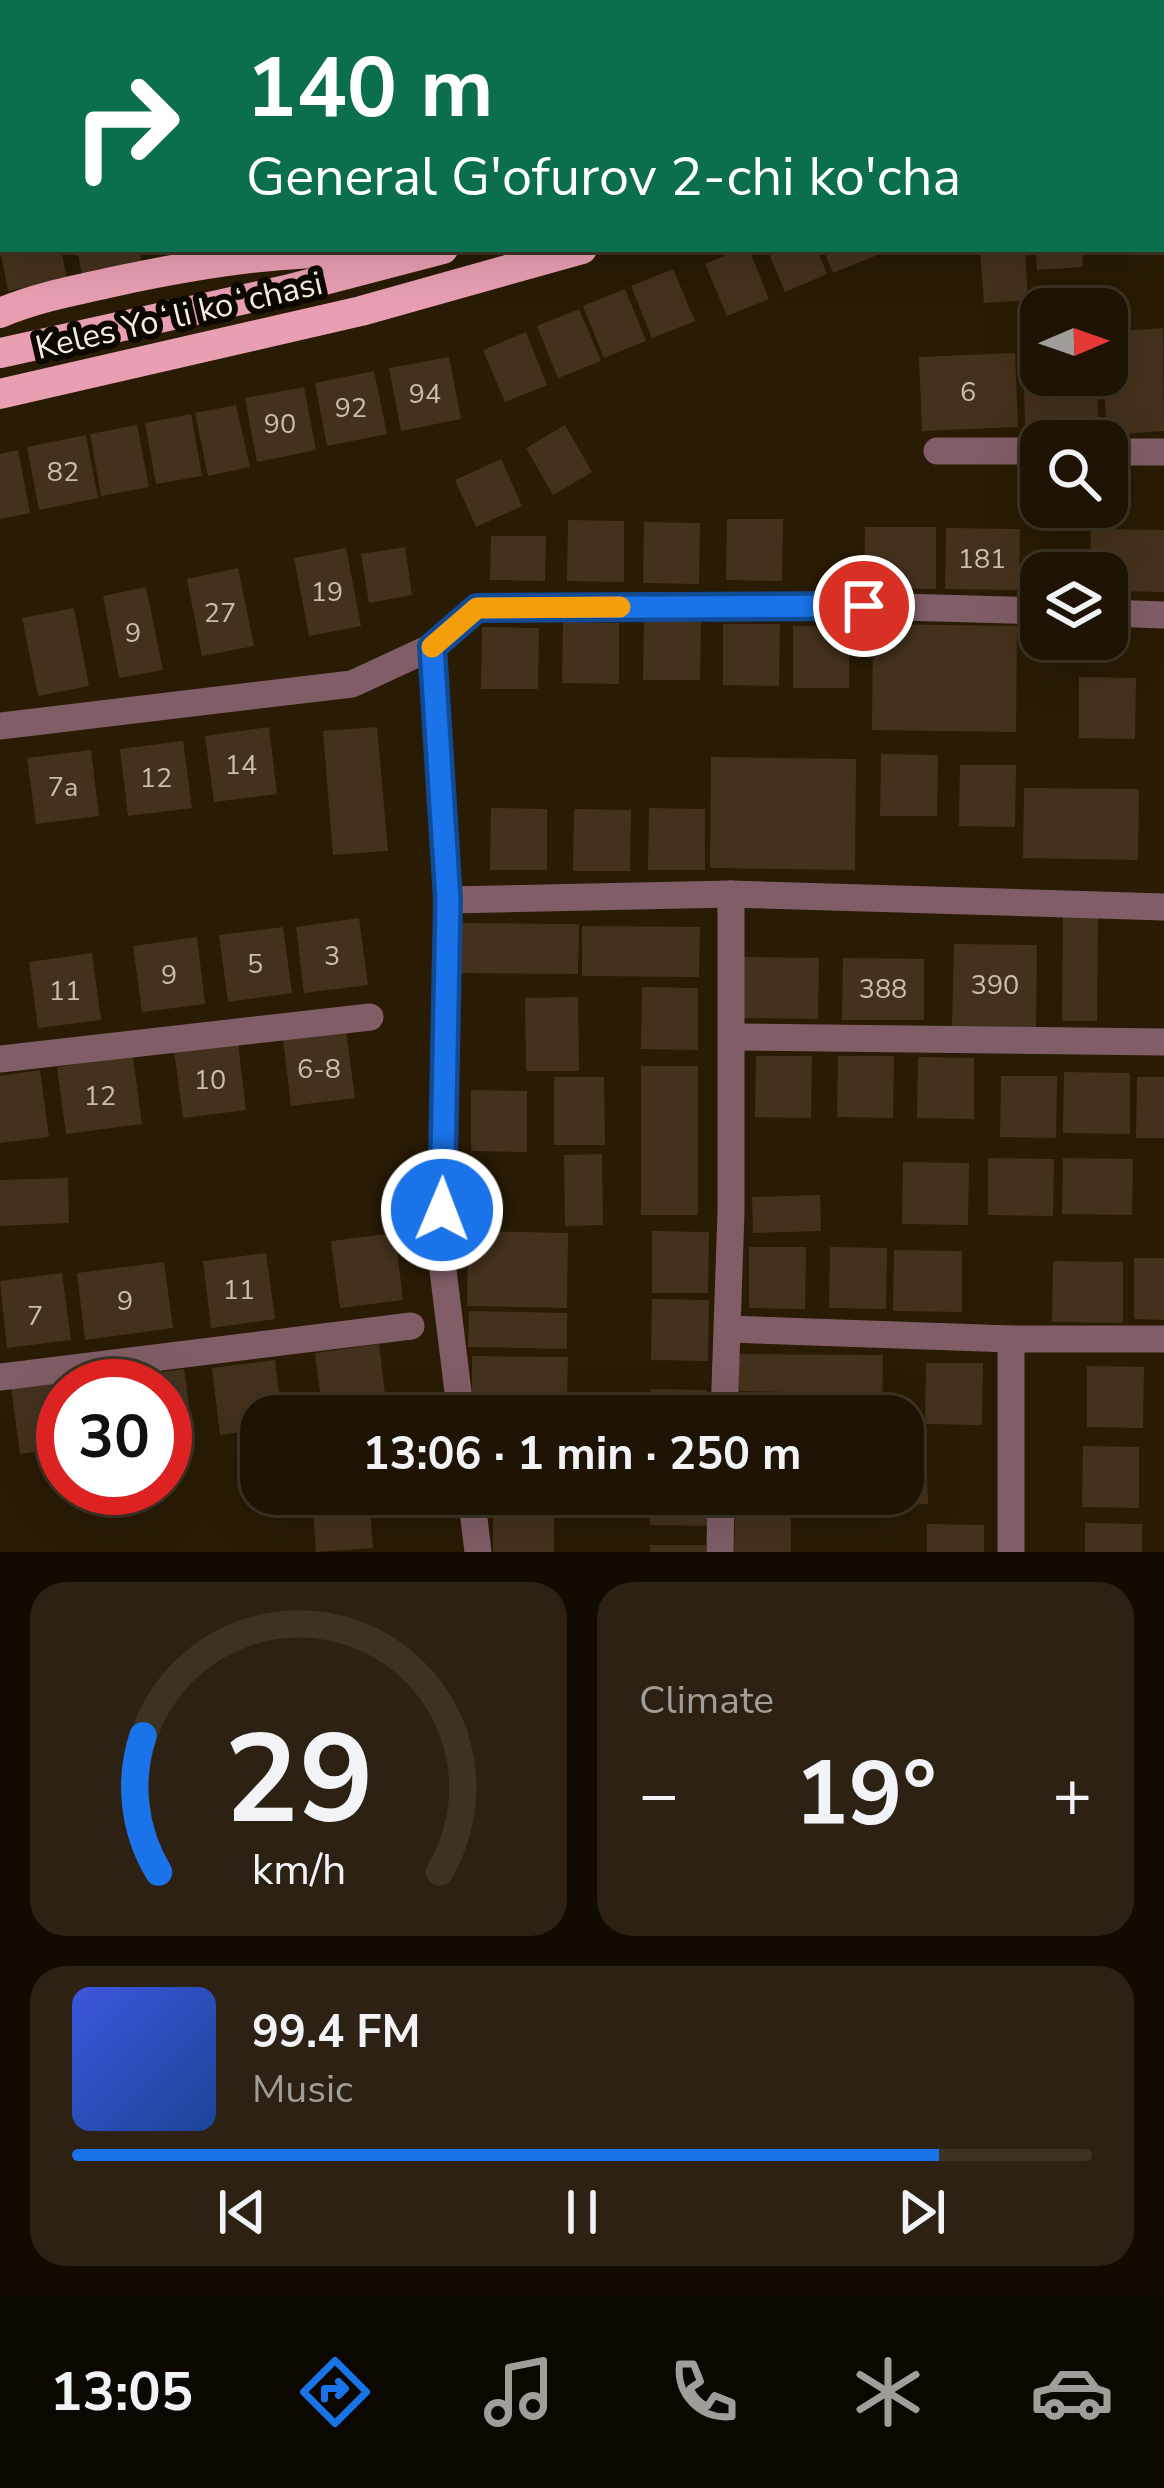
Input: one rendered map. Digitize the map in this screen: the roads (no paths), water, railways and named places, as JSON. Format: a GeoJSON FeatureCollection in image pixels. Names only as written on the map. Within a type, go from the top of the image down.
{"type":"FeatureCollection","features":[{"type":"Feature","properties":{"kind":"main road"},"geometry":{"type":"LineString","coordinates":[[0,313],[67,292],[286,252]]}},
{"type":"Feature","properties":{"kind":"main road","name":"Keles Yoʻli koʻchasi"},"geometry":{"type":"LineString","coordinates":[[0,353],[286,290],[426,252]]}},
{"type":"Feature","properties":{"kind":"main road","name":"Keles Yoʻli koʻchasi"},"geometry":{"type":"LineString","coordinates":[[0,394],[361,311],[571,252]]}},
{"type":"Feature","properties":{"kind":"main road"},"geometry":{"type":"LineString","coordinates":[[67,292],[47,310],[43,344],[62,363],[96,371]]}},
{"type":"Feature","properties":{"kind":"street"},"geometry":{"type":"LineString","coordinates":[[937,451],[1020,451]]}},
{"type":"Feature","properties":{"kind":"street"},"geometry":{"type":"LineString","coordinates":[[1128,452],[1164,452]]}},
{"type":"Feature","properties":{"kind":"street"},"geometry":{"type":"LineString","coordinates":[[0,726],[352,684],[432,647],[477,608],[864,606],[1020,610]]}},
{"type":"Feature","properties":{"kind":"street"},"geometry":{"type":"LineString","coordinates":[[1128,614],[1164,615]]}},
{"type":"Feature","properties":{"kind":"street"},"geometry":{"type":"LineString","coordinates":[[432,647],[448,900],[441,1254],[458,1395]]}},
{"type":"Feature","properties":{"kind":"street"},"geometry":{"type":"LineString","coordinates":[[448,900],[731,894],[1164,907]]}},
{"type":"Feature","properties":{"kind":"street"},"geometry":{"type":"LineString","coordinates":[[725,1395],[731,894]]}},
{"type":"Feature","properties":{"kind":"street"},"geometry":{"type":"LineString","coordinates":[[0,1059],[370,1017]]}},
{"type":"Feature","properties":{"kind":"street"},"geometry":{"type":"LineString","coordinates":[[732,1037],[1164,1042]]}},
{"type":"Feature","properties":{"kind":"street"},"geometry":{"type":"LineString","coordinates":[[0,1377],[411,1326]]}},
{"type":"Feature","properties":{"kind":"street"},"geometry":{"type":"LineString","coordinates":[[728,1329],[1164,1339]]}},
{"type":"Feature","properties":{"kind":"street"},"geometry":{"type":"LineString","coordinates":[[1011,1339],[1011,1552]]}},
{"type":"Feature","properties":{"kind":"street"},"geometry":{"type":"LineString","coordinates":[[474,1515],[478,1552]]}},
{"type":"Feature","properties":{"kind":"street"},"geometry":{"type":"LineString","coordinates":[[720,1552],[721,1515]]}}]}
